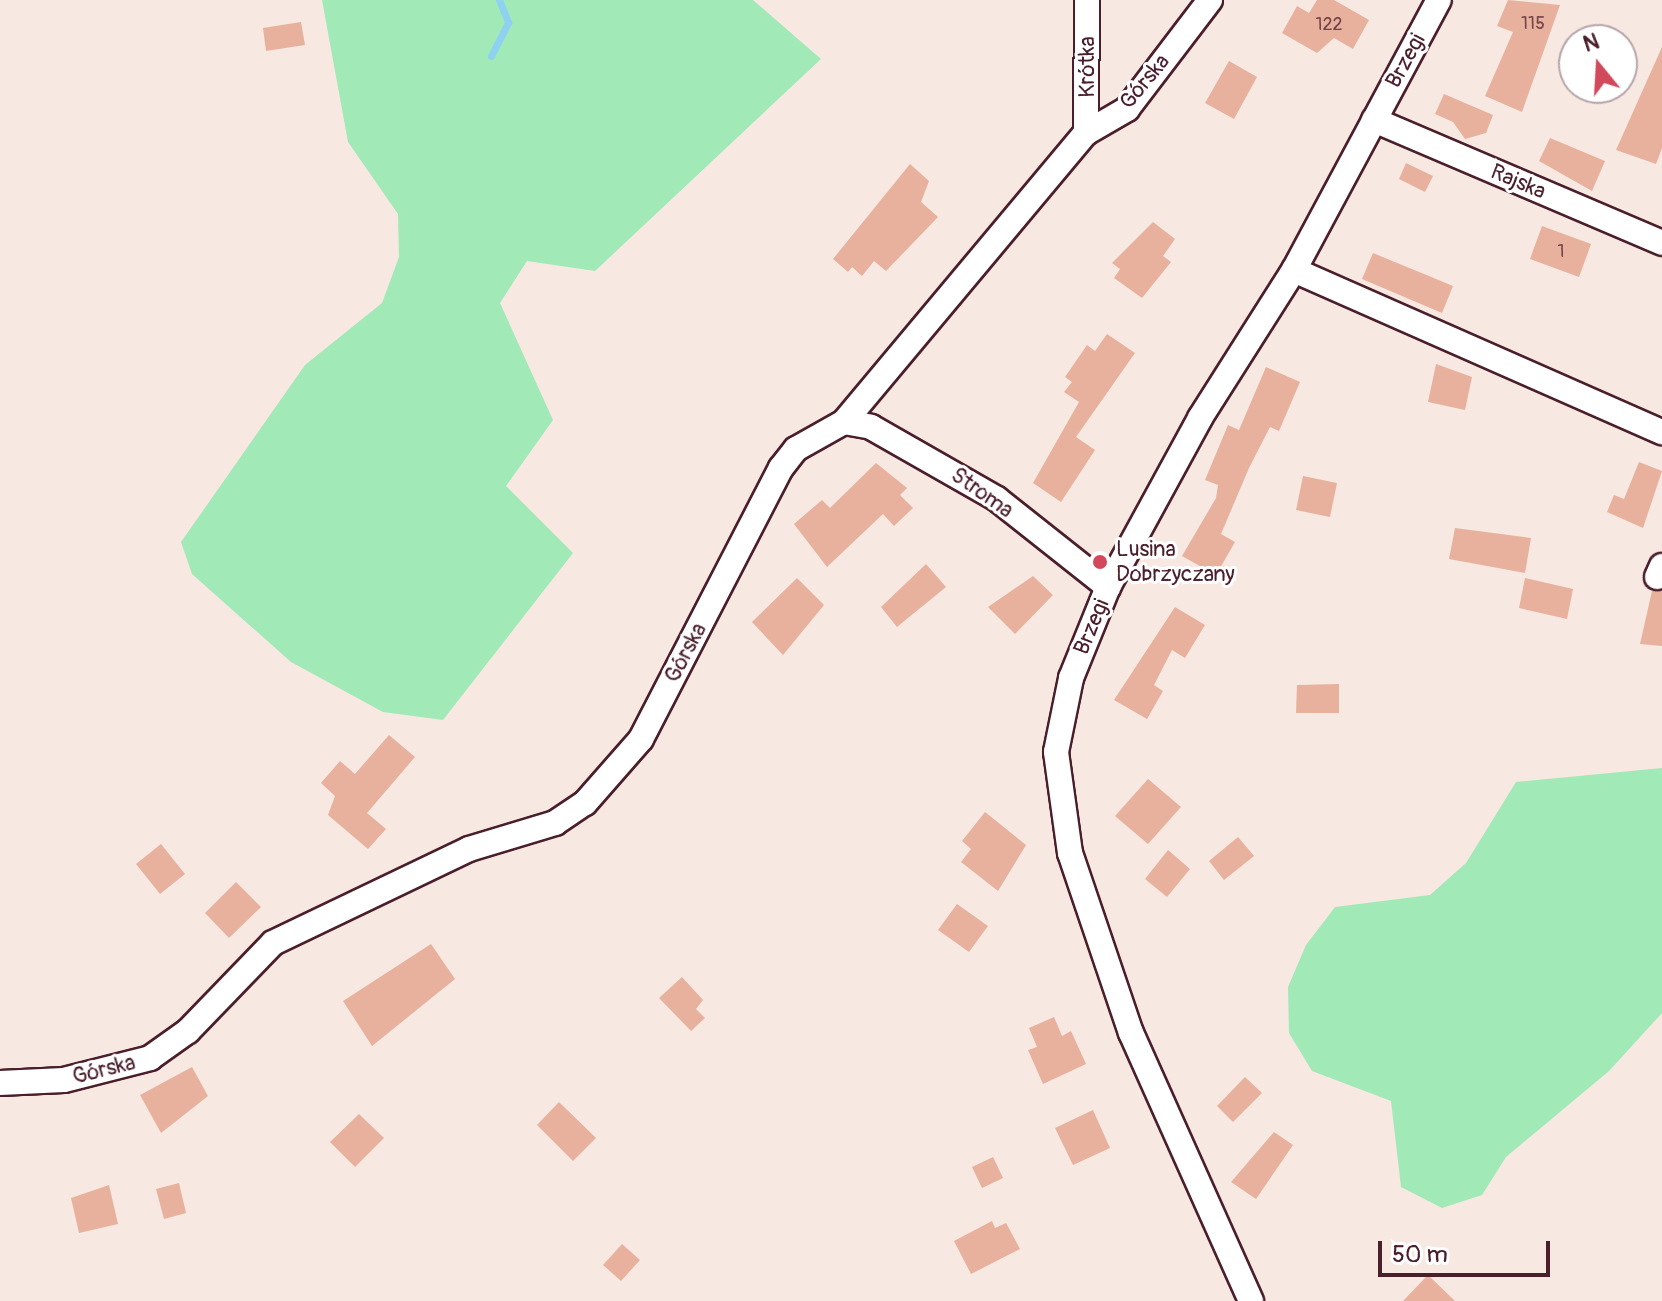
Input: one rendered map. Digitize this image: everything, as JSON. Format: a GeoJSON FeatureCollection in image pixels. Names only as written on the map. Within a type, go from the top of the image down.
{"type":"FeatureCollection","features":[{"type":"Feature","properties":{"kind":"street","name":"Krótka"},"geometry":{"type":"LineString","coordinates":[[1086,133],[1087,0]]}},
{"type":"Feature","properties":{"kind":"street","name":"Górska"},"geometry":{"type":"LineString","coordinates":[[0,1083],[64,1080],[150,1058],[188,1031],[273,943],[469,849],[555,823],[585,803],[641,739],[781,468],[796,449],[844,422],[1086,133],[1127,109],[1210,0]]}},
{"type":"Feature","properties":{"kind":"street","name":"Brzegi"},"geometry":{"type":"LineString","coordinates":[[1251,1301],[1131,1033],[1058,795],[1056,752],[1071,678],[1108,587],[1200,418],[1294,270],[1439,0]]}},
{"type":"Feature","properties":{"kind":"street","name":"Rajska"},"geometry":{"type":"LineString","coordinates":[[1374,120],[1662,243]]}},
{"type":"Feature","properties":{"kind":"street"},"geometry":{"type":"LineString","coordinates":[[1294,270],[1662,432]]}},
{"type":"Feature","properties":{"kind":"street","name":"Stroma"},"geometry":{"type":"LineString","coordinates":[[844,422],[871,427],[997,499],[1108,587]]}},
{"type":"Feature","properties":{"kind":"green space"},"geometry":{"type":"Polygon","coordinates":[[[322,0],[753,0],[821,59],[595,271],[527,261],[500,303],[553,420],[506,486],[573,553],[443,720],[383,712],[291,662],[192,574],[181,542],[305,365],[382,303],[399,257],[398,214],[348,142],[322,0]]]}},
{"type":"Feature","properties":{"kind":"green space"},"geometry":{"type":"Polygon","coordinates":[[[1662,768],[1662,1013],[1609,1071],[1506,1157],[1482,1195],[1442,1208],[1401,1187],[1391,1101],[1312,1071],[1289,1033],[1288,987],[1306,945],[1335,907],[1430,895],[1466,863],[1516,782],[1662,768]]]}},
{"type":"Feature","properties":{"kind":"building"},"geometry":{"type":"Polygon","coordinates":[[[1317,0],[1334,0],[1369,20],[1353,49],[1334,38],[1317,53],[1282,33],[1297,6],[1309,13],[1317,0]]]}},
{"type":"Feature","properties":{"kind":"building"},"geometry":{"type":"Polygon","coordinates":[[[1508,0],[1560,5],[1522,112],[1485,96],[1513,32],[1497,26],[1508,0]]]}},
{"type":"Feature","properties":{"kind":"building"},"geometry":{"type":"Polygon","coordinates":[[[301,22],[305,45],[266,51],[263,28],[301,22]]]}},
{"type":"Feature","properties":{"kind":"building"},"geometry":{"type":"Polygon","coordinates":[[[1662,47],[1662,148],[1656,164],[1616,150],[1662,47]]]}},
{"type":"Feature","properties":{"kind":"building"},"geometry":{"type":"Polygon","coordinates":[[[1229,61],[1257,77],[1234,119],[1205,103],[1229,61]]]}},
{"type":"Feature","properties":{"kind":"building"},"geometry":{"type":"Polygon","coordinates":[[[1444,94],[1493,115],[1486,133],[1465,139],[1453,122],[1435,114],[1444,94]]]}},
{"type":"Feature","properties":{"kind":"building"},"geometry":{"type":"Polygon","coordinates":[[[1550,138],[1605,161],[1592,191],[1539,161],[1550,138]]]}},
{"type":"Feature","properties":{"kind":"building"},"geometry":{"type":"Polygon","coordinates":[[[1406,163],[1433,176],[1425,192],[1399,179],[1406,163]]]}},
{"type":"Feature","properties":{"kind":"building"},"geometry":{"type":"Polygon","coordinates":[[[910,164],[929,181],[921,202],[938,217],[886,271],[874,261],[862,276],[852,267],[848,272],[833,259],[910,164]]]}},
{"type":"Feature","properties":{"kind":"building"},"geometry":{"type":"Polygon","coordinates":[[[1153,222],[1175,239],[1163,256],[1171,262],[1142,298],[1114,278],[1120,269],[1112,263],[1153,222]]]}},
{"type":"Feature","properties":{"kind":"building"},"geometry":{"type":"Polygon","coordinates":[[[1542,226],[1591,244],[1579,277],[1530,259],[1542,226]]]}},
{"type":"Feature","properties":{"kind":"building"},"geometry":{"type":"Polygon","coordinates":[[[1373,253],[1453,286],[1442,313],[1362,279],[1373,253]]]}},
{"type":"Feature","properties":{"kind":"building"},"geometry":{"type":"Polygon","coordinates":[[[1107,334],[1135,353],[1076,437],[1095,450],[1061,502],[1033,483],[1079,402],[1064,392],[1072,382],[1065,377],[1087,345],[1095,351],[1107,334]]]}},
{"type":"Feature","properties":{"kind":"building"},"geometry":{"type":"Polygon","coordinates":[[[1436,364],[1472,377],[1465,410],[1428,402],[1436,364]]]}},
{"type":"Feature","properties":{"kind":"building"},"geometry":{"type":"Polygon","coordinates":[[[1266,367],[1300,382],[1279,431],[1270,427],[1249,468],[1221,534],[1235,542],[1216,575],[1182,556],[1216,498],[1218,485],[1205,480],[1228,425],[1239,430],[1266,367]]]}},
{"type":"Feature","properties":{"kind":"building"},"geometry":{"type":"Polygon","coordinates":[[[1639,462],[1662,471],[1643,528],[1607,512],[1614,495],[1624,499],[1639,462]]]}},
{"type":"Feature","properties":{"kind":"building"},"geometry":{"type":"Polygon","coordinates":[[[876,463],[907,488],[900,495],[913,508],[894,526],[883,514],[827,567],[794,524],[822,500],[830,508],[876,463]]]}},
{"type":"Feature","properties":{"kind":"building"},"geometry":{"type":"Polygon","coordinates":[[[1303,476],[1337,483],[1330,517],[1296,510],[1303,476]]]}},
{"type":"Feature","properties":{"kind":"building"},"geometry":{"type":"Polygon","coordinates":[[[1455,528],[1531,538],[1525,573],[1449,559],[1455,528]]]}},
{"type":"Feature","properties":{"kind":"building"},"geometry":{"type":"Polygon","coordinates":[[[926,564],[946,587],[897,627],[881,607],[926,564]]]}},
{"type":"Feature","properties":{"kind":"building"},"geometry":{"type":"Polygon","coordinates":[[[1033,576],[1053,595],[1015,634],[988,607],[1033,576]]]}},
{"type":"Feature","properties":{"kind":"building"},"geometry":{"type":"Polygon","coordinates":[[[797,578],[824,605],[783,655],[752,622],[797,578]]]}},
{"type":"Feature","properties":{"kind":"building"},"geometry":{"type":"Polygon","coordinates":[[[1525,578],[1573,589],[1567,619],[1519,608],[1525,578]]]}},
{"type":"Feature","properties":{"kind":"building"},"geometry":{"type":"Polygon","coordinates":[[[1652,591],[1662,591],[1662,646],[1640,644],[1652,591]]]}},
{"type":"Feature","properties":{"kind":"building"},"geometry":{"type":"Polygon","coordinates":[[[1175,607],[1205,625],[1185,658],[1172,650],[1154,685],[1163,691],[1147,719],[1114,700],[1175,607]]]}},
{"type":"Feature","properties":{"kind":"building"},"geometry":{"type":"Polygon","coordinates":[[[1339,684],[1339,713],[1296,713],[1297,685],[1339,684]]]}},
{"type":"Feature","properties":{"kind":"building"},"geometry":{"type":"Polygon","coordinates":[[[389,735],[415,757],[367,813],[386,829],[368,849],[328,815],[335,796],[321,783],[340,761],[355,774],[389,735]]]}},
{"type":"Feature","properties":{"kind":"building"},"geometry":{"type":"Polygon","coordinates":[[[1148,779],[1181,807],[1148,844],[1115,816],[1148,779]]]}},
{"type":"Feature","properties":{"kind":"building"},"geometry":{"type":"Polygon","coordinates":[[[985,812],[1026,845],[998,891],[961,862],[971,849],[962,841],[985,812]]]}},
{"type":"Feature","properties":{"kind":"building"},"geometry":{"type":"Polygon","coordinates":[[[1238,837],[1254,856],[1224,880],[1209,861],[1238,837]]]}},
{"type":"Feature","properties":{"kind":"building"},"geometry":{"type":"Polygon","coordinates":[[[161,844],[185,874],[160,894],[136,864],[161,844]]]}},
{"type":"Feature","properties":{"kind":"building"},"geometry":{"type":"Polygon","coordinates":[[[1168,850],[1190,869],[1167,897],[1145,879],[1168,850]]]}},
{"type":"Feature","properties":{"kind":"building"},"geometry":{"type":"Polygon","coordinates":[[[236,882],[261,907],[229,938],[205,913],[236,882]]]}},
{"type":"Feature","properties":{"kind":"building"},"geometry":{"type":"Polygon","coordinates":[[[957,904],[988,926],[969,952],[938,930],[957,904]]]}},
{"type":"Feature","properties":{"kind":"building"},"geometry":{"type":"Polygon","coordinates":[[[431,944],[455,979],[372,1046],[343,1001],[431,944]]]}},
{"type":"Feature","properties":{"kind":"building"},"geometry":{"type":"Polygon","coordinates":[[[682,977],[703,1000],[696,1009],[705,1018],[691,1031],[659,998],[682,977]]]}},
{"type":"Feature","properties":{"kind":"building"},"geometry":{"type":"Polygon","coordinates":[[[1054,1017],[1062,1036],[1071,1031],[1086,1064],[1043,1084],[1028,1050],[1037,1047],[1029,1028],[1054,1017]]]}},
{"type":"Feature","properties":{"kind":"building"},"geometry":{"type":"Polygon","coordinates":[[[192,1067],[208,1096],[161,1133],[140,1095],[192,1067]]]}},
{"type":"Feature","properties":{"kind":"building"},"geometry":{"type":"Polygon","coordinates":[[[1245,1077],[1262,1093],[1233,1122],[1217,1106],[1245,1077]]]}},
{"type":"Feature","properties":{"kind":"building"},"geometry":{"type":"Polygon","coordinates":[[[559,1102],[596,1138],[573,1161],[537,1125],[559,1102]]]}},
{"type":"Feature","properties":{"kind":"building"},"geometry":{"type":"Polygon","coordinates":[[[1093,1110],[1110,1148],[1073,1165],[1055,1128],[1093,1110]]]}},
{"type":"Feature","properties":{"kind":"building"},"geometry":{"type":"Polygon","coordinates":[[[359,1114],[384,1138],[355,1167],[330,1142],[359,1114]]]}},
{"type":"Feature","properties":{"kind":"building"},"geometry":{"type":"Polygon","coordinates":[[[1274,1132],[1293,1145],[1256,1199],[1231,1182],[1274,1132]]]}},
{"type":"Feature","properties":{"kind":"building"},"geometry":{"type":"Polygon","coordinates":[[[993,1157],[1003,1178],[982,1188],[972,1167],[993,1157]]]}},
{"type":"Feature","properties":{"kind":"building"},"geometry":{"type":"Polygon","coordinates":[[[179,1183],[186,1213],[164,1219],[156,1189],[179,1183]]]}},
{"type":"Feature","properties":{"kind":"building"},"geometry":{"type":"Polygon","coordinates":[[[109,1185],[118,1224],[79,1233],[71,1198],[109,1185]]]}},
{"type":"Feature","properties":{"kind":"building"},"geometry":{"type":"Polygon","coordinates":[[[992,1221],[995,1228],[1006,1223],[1020,1249],[971,1274],[954,1241],[992,1221]]]}},
{"type":"Feature","properties":{"kind":"building"},"geometry":{"type":"Polygon","coordinates":[[[622,1244],[640,1260],[621,1281],[603,1265],[622,1244]]]}},
{"type":"Feature","properties":{"kind":"building"},"geometry":{"type":"Polygon","coordinates":[[[1428,1275],[1455,1301],[1403,1301],[1428,1275]]]}},
{"type":"Feature","properties":{"kind":"waterway"},"geometry":{"type":"LineString","coordinates":[[491,56],[508,22],[499,0]]}},
{"type":"Feature","properties":{"kind":"place","name":"Lusina Dobrzyczany"},"geometry":{"type":"Point","coordinates":[1100,562]}}]}
